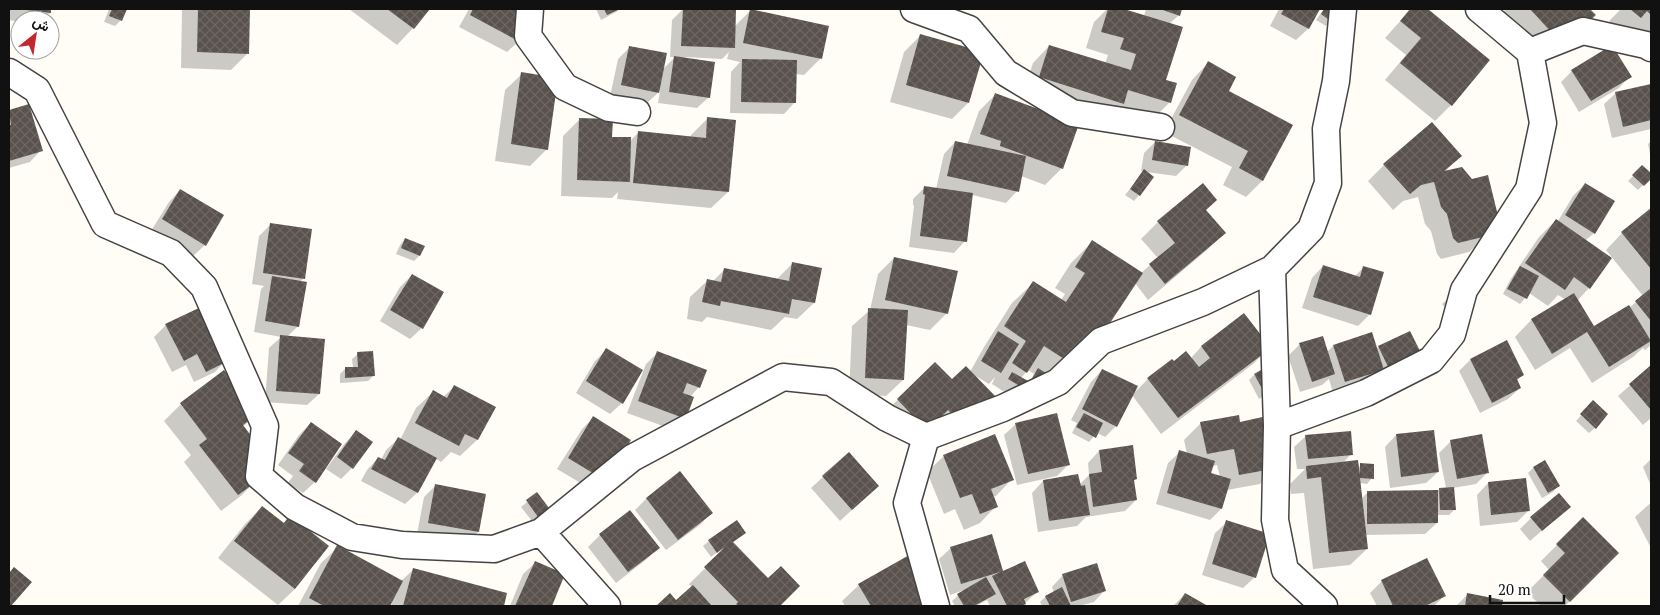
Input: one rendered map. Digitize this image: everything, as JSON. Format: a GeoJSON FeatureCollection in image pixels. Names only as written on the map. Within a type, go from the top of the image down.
{"type":"FeatureCollection","features":[{"type":"Feature","properties":{"kind":"street"},"geometry":{"type":"LineString","coordinates":[[530,9],[528,36],[565,86],[609,108],[637,112]]}},
{"type":"Feature","properties":{"kind":"street"},"geometry":{"type":"LineString","coordinates":[[914,9],[969,30],[1006,74],[1072,113],[1161,127]]}},
{"type":"Feature","properties":{"kind":"street"},"geometry":{"type":"LineString","coordinates":[[9,72],[38,90],[105,224],[171,254],[204,287],[265,426],[259,476],[295,507],[352,537],[402,545],[494,550],[541,532],[632,458],[783,377],[831,382],[887,418],[926,437],[1003,408],[1058,382],[1100,341],[1203,302],[1272,269],[1311,230],[1328,183],[1326,129],[1336,81],[1343,9]]}},
{"type":"Feature","properties":{"kind":"street"},"geometry":{"type":"LineString","coordinates":[[1277,426],[1366,393],[1431,360],[1452,334],[1464,290],[1529,188],[1544,122],[1530,52],[1479,9]]}},
{"type":"Feature","properties":{"kind":"street"},"geometry":{"type":"LineString","coordinates":[[1530,52],[1585,20],[1651,48]]}},
{"type":"Feature","properties":{"kind":"street"},"geometry":{"type":"LineString","coordinates":[[1272,269],[1277,426],[1274,520],[1285,570],[1324,606]]}},
{"type":"Feature","properties":{"kind":"street"},"geometry":{"type":"LineString","coordinates":[[926,437],[907,503],[936,606]]}},
{"type":"Feature","properties":{"kind":"street"},"geometry":{"type":"LineString","coordinates":[[541,532],[607,606]]}},
{"type":"Feature","properties":{"kind":"building"},"geometry":{"type":"Polygon","coordinates":[[[26,9],[51,9],[51,10],[26,9]]]}},
{"type":"Feature","properties":{"kind":"building"},"geometry":{"type":"Polygon","coordinates":[[[112,9],[127,9],[122,21],[109,16],[112,9]]]}},
{"type":"Feature","properties":{"kind":"building"},"geometry":{"type":"Polygon","coordinates":[[[198,9],[250,9],[249,54],[197,52],[198,9]]]}},
{"type":"Feature","properties":{"kind":"building"},"geometry":{"type":"Polygon","coordinates":[[[387,9],[430,9],[414,29],[387,9]]]}},
{"type":"Feature","properties":{"kind":"building"},"geometry":{"type":"Polygon","coordinates":[[[473,9],[526,9],[520,42],[470,15],[473,9]]]}},
{"type":"Feature","properties":{"kind":"building"},"geometry":{"type":"Polygon","coordinates":[[[604,9],[620,9],[607,15],[604,9]]]}},
{"type":"Feature","properties":{"kind":"building"},"geometry":{"type":"Polygon","coordinates":[[[683,9],[736,9],[735,48],[681,46],[683,9]]]}},
{"type":"Feature","properties":{"kind":"building"},"geometry":{"type":"Polygon","coordinates":[[[750,9],[829,26],[822,59],[743,43],[750,9]]]}},
{"type":"Feature","properties":{"kind":"building"},"geometry":{"type":"Polygon","coordinates":[[[1108,9],[1124,9],[1183,27],[1166,80],[1177,83],[1171,103],[1128,90],[1124,104],[1039,77],[1049,45],[1131,70],[1136,54],[1120,49],[1124,38],[1101,32],[1108,9]]]}},
{"type":"Feature","properties":{"kind":"building"},"geometry":{"type":"Polygon","coordinates":[[[1160,9],[1182,9],[1180,16],[1160,9]]]}},
{"type":"Feature","properties":{"kind":"building"},"geometry":{"type":"Polygon","coordinates":[[[1284,9],[1320,9],[1309,29],[1281,14],[1284,9]]]}},
{"type":"Feature","properties":{"kind":"building"},"geometry":{"type":"Polygon","coordinates":[[[1324,9],[1341,9],[1332,22],[1321,14],[1324,9]]]}},
{"type":"Feature","properties":{"kind":"building"},"geometry":{"type":"Polygon","coordinates":[[[1410,9],[1428,9],[1490,60],[1452,106],[1400,63],[1421,38],[1400,21],[1410,9]]]}},
{"type":"Feature","properties":{"kind":"building"},"geometry":{"type":"Polygon","coordinates":[[[1530,9],[1590,9],[1596,15],[1563,45],[1530,9]]]}},
{"type":"Feature","properties":{"kind":"building"},"geometry":{"type":"Polygon","coordinates":[[[1630,9],[1651,9],[1651,15],[1647,11],[1641,18],[1630,9]]]}},
{"type":"Feature","properties":{"kind":"building"},"geometry":{"type":"Polygon","coordinates":[[[920,34],[984,52],[969,103],[906,85],[920,34]]]}},
{"type":"Feature","properties":{"kind":"building"},"geometry":{"type":"Polygon","coordinates":[[[1612,45],[1632,77],[1591,101],[1571,70],[1612,45]]]}},
{"type":"Feature","properties":{"kind":"building"},"geometry":{"type":"Polygon","coordinates":[[[629,46],[667,53],[659,93],[621,85],[629,46]]]}},
{"type":"Feature","properties":{"kind":"building"},"geometry":{"type":"Polygon","coordinates":[[[674,56],[715,62],[710,98],[669,92],[674,56]]]}},
{"type":"Feature","properties":{"kind":"building"},"geometry":{"type":"Polygon","coordinates":[[[742,59],[797,60],[796,103],[741,102],[742,59]]]}},
{"type":"Feature","properties":{"kind":"building"},"geometry":{"type":"Polygon","coordinates":[[[1208,61],[1236,77],[1229,91],[1293,125],[1263,181],[1239,168],[1248,151],[1179,115],[1208,61]]]}},
{"type":"Feature","properties":{"kind":"building"},"geometry":{"type":"Polygon","coordinates":[[[521,72],[558,78],[548,150],[511,144],[521,72]]]}},
{"type":"Feature","properties":{"kind":"building"},"geometry":{"type":"Polygon","coordinates":[[[1651,84],[1651,120],[1623,127],[1615,92],[1651,84]]]}},
{"type":"Feature","properties":{"kind":"building"},"geometry":{"type":"Polygon","coordinates":[[[995,93],[1079,124],[1063,169],[1000,146],[1001,141],[980,134],[995,93]]]}},
{"type":"Feature","properties":{"kind":"building"},"geometry":{"type":"Polygon","coordinates":[[[29,104],[43,151],[9,161],[9,125],[11,125],[9,110],[29,104]]]}},
{"type":"Feature","properties":{"kind":"building"},"geometry":{"type":"Polygon","coordinates":[[[707,117],[736,120],[729,192],[633,183],[638,131],[706,138],[707,117]]]}},
{"type":"Feature","properties":{"kind":"building"},"geometry":{"type":"Polygon","coordinates":[[[579,118],[613,119],[612,137],[631,137],[630,182],[577,180],[579,118]]]}},
{"type":"Feature","properties":{"kind":"building"},"geometry":{"type":"Polygon","coordinates":[[[1432,122],[1462,156],[1444,171],[1462,167],[1472,179],[1488,175],[1500,224],[1487,236],[1458,243],[1453,238],[1447,214],[1441,207],[1434,182],[1421,185],[1410,194],[1383,164],[1432,122]]]}},
{"type":"Feature","properties":{"kind":"building"},"geometry":{"type":"Polygon","coordinates":[[[955,141],[1026,156],[1019,192],[947,176],[955,141]]]}},
{"type":"Feature","properties":{"kind":"building"},"geometry":{"type":"Polygon","coordinates":[[[1155,141],[1191,147],[1188,166],[1152,160],[1155,141]]]}},
{"type":"Feature","properties":{"kind":"building"},"geometry":{"type":"Polygon","coordinates":[[[1642,165],[1651,173],[1651,179],[1644,186],[1632,175],[1642,165]]]}},
{"type":"Feature","properties":{"kind":"building"},"geometry":{"type":"Polygon","coordinates":[[[1144,169],[1154,177],[1140,196],[1130,189],[1144,169]]]}},
{"type":"Feature","properties":{"kind":"building"},"geometry":{"type":"Polygon","coordinates":[[[1203,183],[1217,200],[1206,210],[1226,233],[1165,284],[1149,264],[1175,243],[1157,221],[1203,183]]]}},
{"type":"Feature","properties":{"kind":"building"},"geometry":{"type":"Polygon","coordinates":[[[1585,183],[1615,201],[1595,234],[1565,215],[1585,183]]]}},
{"type":"Feature","properties":{"kind":"building"},"geometry":{"type":"Polygon","coordinates":[[[924,186],[973,193],[967,242],[920,236],[925,195],[923,194],[924,186]]]}},
{"type":"Feature","properties":{"kind":"building"},"geometry":{"type":"Polygon","coordinates":[[[180,189],[224,215],[206,246],[162,219],[180,189]]]}},
{"type":"Feature","properties":{"kind":"building"},"geometry":{"type":"Polygon","coordinates":[[[1651,208],[1651,269],[1621,232],[1651,208]]]}},
{"type":"Feature","properties":{"kind":"building"},"geometry":{"type":"Polygon","coordinates":[[[1556,219],[1612,258],[1590,289],[1574,277],[1565,290],[1525,263],[1556,219]]]}},
{"type":"Feature","properties":{"kind":"building"},"geometry":{"type":"Polygon","coordinates":[[[270,223],[312,229],[305,279],[263,273],[270,223]]]}},
{"type":"Feature","properties":{"kind":"building"},"geometry":{"type":"Polygon","coordinates":[[[405,238],[425,246],[420,256],[401,248],[405,238]]]}},
{"type":"Feature","properties":{"kind":"building"},"geometry":{"type":"Polygon","coordinates":[[[1092,240],[1143,273],[1110,323],[1083,371],[1044,346],[1027,373],[1012,363],[1026,341],[1004,326],[1033,281],[1066,302],[1085,273],[1075,267],[1092,240]]]}},
{"type":"Feature","properties":{"kind":"building"},"geometry":{"type":"Polygon","coordinates":[[[894,257],[958,271],[948,314],[885,300],[894,257]]]}},
{"type":"Feature","properties":{"kind":"building"},"geometry":{"type":"Polygon","coordinates":[[[792,262],[822,268],[815,303],[792,299],[789,314],[721,301],[720,306],[702,302],[707,279],[721,282],[724,268],[789,281],[792,262]]]}},
{"type":"Feature","properties":{"kind":"building"},"geometry":{"type":"Polygon","coordinates":[[[1323,265],[1360,277],[1363,266],[1384,272],[1371,315],[1313,297],[1323,265]]]}},
{"type":"Feature","properties":{"kind":"building"},"geometry":{"type":"Polygon","coordinates":[[[1520,266],[1539,276],[1527,299],[1507,289],[1520,266]]]}},
{"type":"Feature","properties":{"kind":"building"},"geometry":{"type":"Polygon","coordinates":[[[412,274],[444,292],[423,329],[390,310],[412,274]]]}},
{"type":"Feature","properties":{"kind":"building"},"geometry":{"type":"Polygon","coordinates":[[[272,276],[307,282],[299,327],[265,321],[272,276]]]}},
{"type":"Feature","properties":{"kind":"building"},"geometry":{"type":"Polygon","coordinates":[[[1651,288],[1651,321],[1635,301],[1651,288]]]}},
{"type":"Feature","properties":{"kind":"building"},"geometry":{"type":"Polygon","coordinates":[[[1574,293],[1594,326],[1629,305],[1651,341],[1609,367],[1587,332],[1552,354],[1531,319],[1574,293]]]}},
{"type":"Feature","properties":{"kind":"building"},"geometry":{"type":"Polygon","coordinates":[[[201,307],[228,361],[206,372],[197,354],[184,361],[165,324],[201,307]]]}},
{"type":"Feature","properties":{"kind":"building"},"geometry":{"type":"Polygon","coordinates":[[[868,308],[908,310],[904,380],[865,378],[868,308]]]}},
{"type":"Feature","properties":{"kind":"building"},"geometry":{"type":"Polygon","coordinates":[[[1244,313],[1271,348],[1178,418],[1147,378],[1186,351],[1199,367],[1210,358],[1201,346],[1244,313]]]}},
{"type":"Feature","properties":{"kind":"building"},"geometry":{"type":"Polygon","coordinates":[[[998,331],[1019,344],[1001,373],[981,361],[998,331]]]}},
{"type":"Feature","properties":{"kind":"building"},"geometry":{"type":"Polygon","coordinates":[[[1410,331],[1420,351],[1444,339],[1395,381],[1378,346],[1410,331]]]}},
{"type":"Feature","properties":{"kind":"building"},"geometry":{"type":"Polygon","coordinates":[[[1372,332],[1384,370],[1345,382],[1333,345],[1372,332]]]}},
{"type":"Feature","properties":{"kind":"building"},"geometry":{"type":"Polygon","coordinates":[[[280,335],[325,339],[320,394],[276,391],[280,335]]]}},
{"type":"Feature","properties":{"kind":"building"},"geometry":{"type":"Polygon","coordinates":[[[1323,336],[1335,374],[1312,382],[1299,343],[1323,336]]]}},
{"type":"Feature","properties":{"kind":"building"},"geometry":{"type":"Polygon","coordinates":[[[1507,340],[1524,375],[1517,379],[1521,388],[1492,403],[1470,359],[1507,340]]]}},
{"type":"Feature","properties":{"kind":"building"},"geometry":{"type":"Polygon","coordinates":[[[606,348],[643,370],[623,404],[586,381],[606,348]]]}},
{"type":"Feature","properties":{"kind":"building"},"geometry":{"type":"Polygon","coordinates":[[[373,351],[375,376],[345,378],[345,367],[358,367],[357,352],[373,351]]]}},
{"type":"Feature","properties":{"kind":"building"},"geometry":{"type":"Polygon","coordinates":[[[657,351],[707,370],[700,388],[687,383],[683,393],[694,397],[686,419],[638,401],[657,351]]]}},
{"type":"Feature","properties":{"kind":"building"},"geometry":{"type":"Polygon","coordinates":[[[935,362],[952,379],[966,366],[996,397],[965,427],[948,410],[927,431],[897,399],[935,362]]]}},
{"type":"Feature","properties":{"kind":"building"},"geometry":{"type":"Polygon","coordinates":[[[1651,365],[1651,410],[1629,384],[1651,365]]]}},
{"type":"Feature","properties":{"kind":"building"},"geometry":{"type":"Polygon","coordinates":[[[1268,366],[1265,394],[1254,374],[1268,366]]]}},
{"type":"Feature","properties":{"kind":"building"},"geometry":{"type":"Polygon","coordinates":[[[1038,368],[1049,375],[1036,396],[1008,379],[1012,372],[1030,382],[1038,368]]]}},
{"type":"Feature","properties":{"kind":"building"},"geometry":{"type":"Polygon","coordinates":[[[1102,369],[1138,386],[1117,427],[1082,409],[1102,369]]]}},
{"type":"Feature","properties":{"kind":"building"},"geometry":{"type":"Polygon","coordinates":[[[224,370],[257,414],[243,425],[263,452],[260,479],[238,495],[199,445],[207,439],[180,403],[224,370]]]}},
{"type":"Feature","properties":{"kind":"building"},"geometry":{"type":"Polygon","coordinates":[[[454,385],[496,407],[478,440],[465,434],[459,446],[415,423],[433,390],[447,398],[454,385]]]}},
{"type":"Feature","properties":{"kind":"building"},"geometry":{"type":"Polygon","coordinates":[[[1593,400],[1608,414],[1596,429],[1580,414],[1593,400]]]}},
{"type":"Feature","properties":{"kind":"building"},"geometry":{"type":"Polygon","coordinates":[[[1057,413],[1070,465],[1028,474],[1015,423],[1057,413]]]}},
{"type":"Feature","properties":{"kind":"building"},"geometry":{"type":"Polygon","coordinates":[[[1084,413],[1103,423],[1096,438],[1076,427],[1084,413]]]}},
{"type":"Feature","properties":{"kind":"building"},"geometry":{"type":"Polygon","coordinates":[[[1239,415],[1240,422],[1267,416],[1278,468],[1239,475],[1234,449],[1207,454],[1200,422],[1239,415]]]}},
{"type":"Feature","properties":{"kind":"building"},"geometry":{"type":"Polygon","coordinates":[[[593,416],[631,440],[606,481],[568,458],[593,416]]]}},
{"type":"Feature","properties":{"kind":"building"},"geometry":{"type":"Polygon","coordinates":[[[311,422],[342,444],[316,483],[299,471],[304,464],[288,453],[311,422]]]}},
{"type":"Feature","properties":{"kind":"building"},"geometry":{"type":"Polygon","coordinates":[[[356,430],[373,442],[353,469],[337,457],[356,430]]]}},
{"type":"Feature","properties":{"kind":"building"},"geometry":{"type":"Polygon","coordinates":[[[1434,430],[1439,472],[1401,477],[1396,434],[1434,430]]]}},
{"type":"Feature","properties":{"kind":"building"},"geometry":{"type":"Polygon","coordinates":[[[1351,431],[1353,455],[1308,459],[1305,435],[1351,431]]]}},
{"type":"Feature","properties":{"kind":"building"},"geometry":{"type":"Polygon","coordinates":[[[995,434],[1014,480],[991,489],[998,507],[980,514],[972,494],[960,498],[943,455],[995,434]]]}},
{"type":"Feature","properties":{"kind":"building"},"geometry":{"type":"Polygon","coordinates":[[[1482,434],[1489,473],[1457,479],[1450,440],[1482,434]]]}},
{"type":"Feature","properties":{"kind":"building"},"geometry":{"type":"Polygon","coordinates":[[[398,437],[437,458],[418,493],[371,469],[378,457],[385,460],[398,437]]]}},
{"type":"Feature","properties":{"kind":"building"},"geometry":{"type":"Polygon","coordinates":[[[1133,445],[1137,479],[1134,480],[1137,500],[1093,507],[1089,474],[1102,472],[1099,450],[1133,445]]]}},
{"type":"Feature","properties":{"kind":"building"},"geometry":{"type":"Polygon","coordinates":[[[1179,450],[1215,461],[1211,473],[1231,479],[1222,509],[1167,493],[1179,450]]]}},
{"type":"Feature","properties":{"kind":"building"},"geometry":{"type":"Polygon","coordinates":[[[849,452],[879,486],[852,510],[822,476],[849,452]]]}},
{"type":"Feature","properties":{"kind":"building"},"geometry":{"type":"Polygon","coordinates":[[[1358,460],[1360,475],[1360,463],[1374,464],[1374,479],[1360,478],[1368,549],[1329,553],[1321,477],[1307,479],[1306,466],[1358,460]]]}},
{"type":"Feature","properties":{"kind":"building"},"geometry":{"type":"Polygon","coordinates":[[[1545,460],[1560,486],[1548,493],[1533,467],[1545,460]]]}},
{"type":"Feature","properties":{"kind":"building"},"geometry":{"type":"Polygon","coordinates":[[[680,471],[713,513],[678,540],[646,498],[680,471]]]}},
{"type":"Feature","properties":{"kind":"building"},"geometry":{"type":"Polygon","coordinates":[[[1078,474],[1081,486],[1085,485],[1090,515],[1049,521],[1043,480],[1078,474]]]}},
{"type":"Feature","properties":{"kind":"building"},"geometry":{"type":"Polygon","coordinates":[[[1526,478],[1530,511],[1491,515],[1488,482],[1526,478]]]}},
{"type":"Feature","properties":{"kind":"building"},"geometry":{"type":"Polygon","coordinates":[[[435,484],[486,494],[479,532],[428,523],[435,484]]]}},
{"type":"Feature","properties":{"kind":"building"},"geometry":{"type":"Polygon","coordinates":[[[1454,487],[1456,510],[1440,510],[1439,488],[1454,487]]]}},
{"type":"Feature","properties":{"kind":"building"},"geometry":{"type":"Polygon","coordinates":[[[1438,490],[1438,523],[1367,524],[1367,491],[1438,490]]]}},
{"type":"Feature","properties":{"kind":"building"},"geometry":{"type":"Polygon","coordinates":[[[537,492],[549,508],[538,517],[526,500],[537,492]]]}},
{"type":"Feature","properties":{"kind":"building"},"geometry":{"type":"Polygon","coordinates":[[[1559,493],[1571,507],[1542,531],[1530,517],[1559,493]]]}},
{"type":"Feature","properties":{"kind":"building"},"geometry":{"type":"Polygon","coordinates":[[[262,506],[284,523],[290,515],[329,546],[295,589],[234,541],[262,506]]]}},
{"type":"Feature","properties":{"kind":"building"},"geometry":{"type":"Polygon","coordinates":[[[630,510],[660,548],[628,572],[599,534],[630,510]]]}},
{"type":"Feature","properties":{"kind":"building"},"geometry":{"type":"Polygon","coordinates":[[[1583,517],[1619,553],[1570,602],[1543,575],[1565,553],[1556,544],[1583,517]]]}},
{"type":"Feature","properties":{"kind":"building"},"geometry":{"type":"Polygon","coordinates":[[[737,520],[746,533],[733,542],[768,578],[781,566],[800,586],[780,606],[739,606],[736,604],[738,602],[704,567],[725,547],[717,553],[708,540],[737,520]]]}},
{"type":"Feature","properties":{"kind":"building"},"geometry":{"type":"Polygon","coordinates":[[[1226,520],[1270,534],[1256,578],[1212,564],[1226,520]]]}},
{"type":"Feature","properties":{"kind":"building"},"geometry":{"type":"Polygon","coordinates":[[[992,534],[1003,571],[1025,561],[1039,592],[1024,599],[1026,604],[1022,606],[1007,606],[992,576],[1000,572],[961,584],[950,547],[992,534]]]}},
{"type":"Feature","properties":{"kind":"building"},"geometry":{"type":"Polygon","coordinates":[[[337,545],[403,581],[390,606],[324,606],[309,598],[337,545]]]}},
{"type":"Feature","properties":{"kind":"building"},"geometry":{"type":"Polygon","coordinates":[[[911,554],[941,606],[871,606],[858,584],[911,554]]]}},
{"type":"Feature","properties":{"kind":"building"},"geometry":{"type":"Polygon","coordinates":[[[1427,558],[1446,596],[1425,606],[1393,606],[1381,580],[1427,558]]]}},
{"type":"Feature","properties":{"kind":"building"},"geometry":{"type":"Polygon","coordinates":[[[535,561],[565,574],[552,606],[515,606],[535,561]]]}},
{"type":"Feature","properties":{"kind":"building"},"geometry":{"type":"Polygon","coordinates":[[[1097,563],[1106,591],[1071,602],[1062,574],[1097,563]]]}},
{"type":"Feature","properties":{"kind":"building"},"geometry":{"type":"Polygon","coordinates":[[[14,567],[32,582],[9,606],[9,573],[14,567]]]}},
{"type":"Feature","properties":{"kind":"building"},"geometry":{"type":"Polygon","coordinates":[[[413,568],[507,593],[504,606],[403,606],[413,568]]]}},
{"type":"Feature","properties":{"kind":"building"},"geometry":{"type":"Polygon","coordinates":[[[986,577],[996,594],[974,606],[964,606],[957,594],[986,577]]]}},
{"type":"Feature","properties":{"kind":"building"},"geometry":{"type":"Polygon","coordinates":[[[693,585],[712,606],[656,606],[670,593],[676,600],[693,585]]]}},
{"type":"Feature","properties":{"kind":"building"},"geometry":{"type":"Polygon","coordinates":[[[1062,587],[1071,606],[1050,606],[1045,596],[1062,587]]]}},
{"type":"Feature","properties":{"kind":"building"},"geometry":{"type":"Polygon","coordinates":[[[1185,593],[1208,606],[1177,606],[1185,593]]]}},
{"type":"Feature","properties":{"kind":"building"},"geometry":{"type":"Polygon","coordinates":[[[1467,593],[1503,600],[1502,606],[1465,606],[1467,593]]]}}]}
